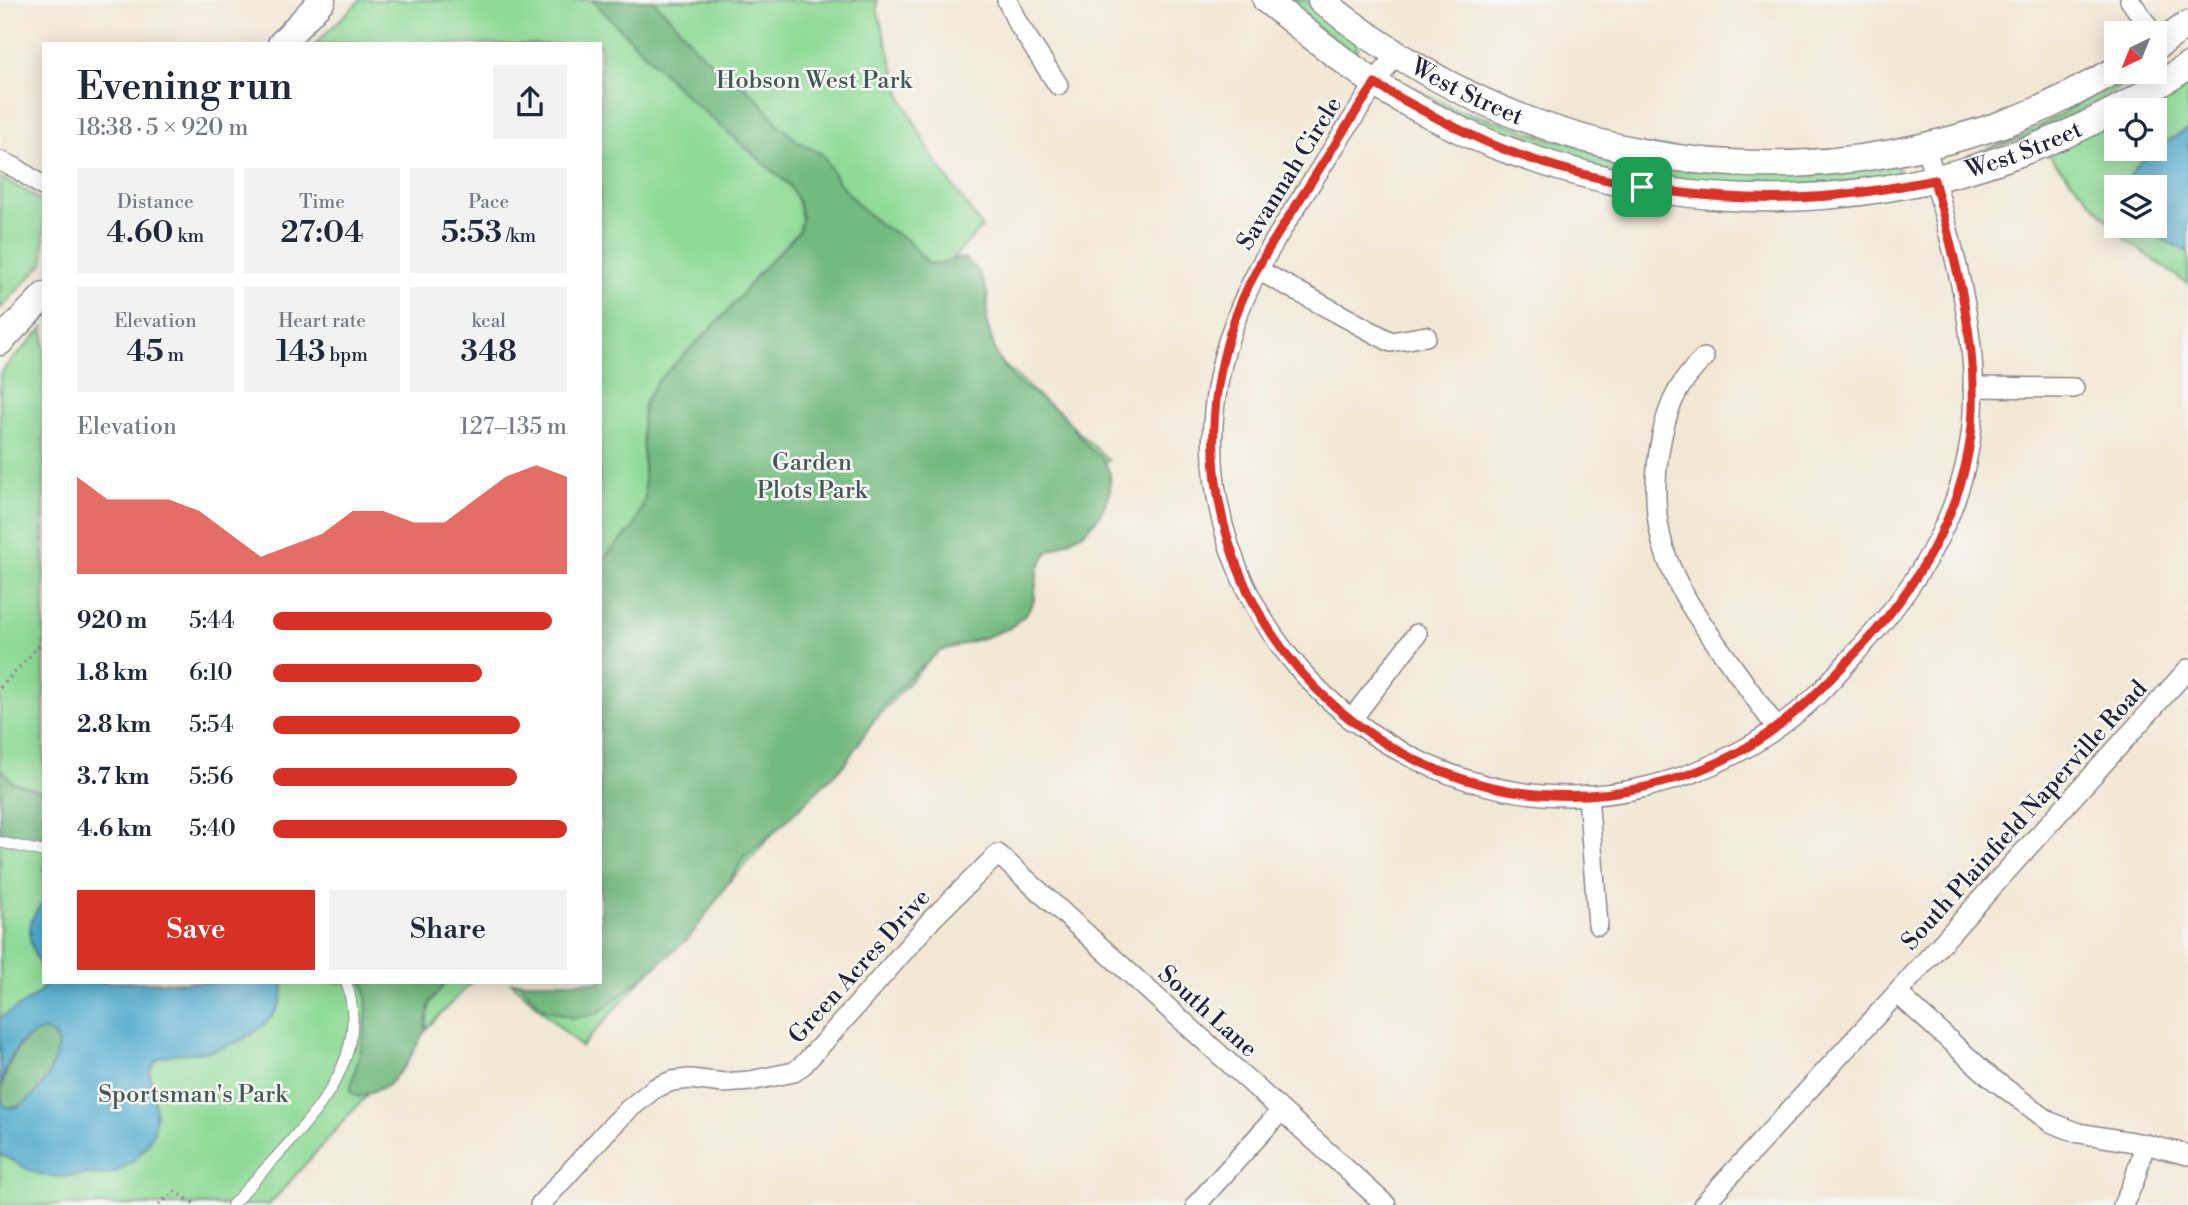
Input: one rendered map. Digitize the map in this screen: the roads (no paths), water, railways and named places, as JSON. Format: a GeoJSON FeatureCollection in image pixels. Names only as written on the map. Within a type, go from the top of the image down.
{"type":"FeatureCollection","features":[{"type":"Feature","properties":{"kind":"street"},"geometry":{"type":"LineString","coordinates":[[283,42],[322,0]]}},
{"type":"Feature","properties":{"kind":"street"},"geometry":{"type":"LineString","coordinates":[[1007,0],[1017,22],[1058,85]]}},
{"type":"Feature","properties":{"kind":"street","name":"West Street"},"geometry":{"type":"LineString","coordinates":[[1266,0],[1375,84],[1461,130],[1518,154],[1612,181],[1722,197],[1792,198],[1850,194],[1934,180],[2044,145],[2124,106],[2183,69]]}},
{"type":"Feature","properties":{"kind":"street","name":"West Street"},"geometry":{"type":"LineString","coordinates":[[1321,0],[1395,54],[1462,93],[1512,115],[1634,152],[1681,159],[1768,164],[1816,163],[1926,146],[2013,121],[2104,77]]}},
{"type":"Feature","properties":{"kind":"street"},"geometry":{"type":"LineString","coordinates":[[2130,0],[2143,21]]}},
{"type":"Feature","properties":{"kind":"street"},"geometry":{"type":"LineString","coordinates":[[2167,35],[2188,24]]}},
{"type":"Feature","properties":{"kind":"street"},"geometry":{"type":"LineString","coordinates":[[2167,53],[2183,69]]}},
{"type":"Feature","properties":{"kind":"street","name":"Savannah Circle"},"geometry":{"type":"LineString","coordinates":[[1395,54],[1275,239],[1243,297],[1231,330],[1217,389],[1213,436],[1214,473],[1222,521],[1248,593],[1271,634],[1318,692],[1379,741],[1406,756],[1470,781],[1530,793],[1569,796],[1647,787],[1696,772],[1745,749],[1817,695],[1879,627],[1921,572],[1940,536],[1960,485],[1973,415],[1973,362],[1967,315],[1926,146]]}},
{"type":"Feature","properties":{"kind":"street"},"geometry":{"type":"LineString","coordinates":[[0,161],[42,186]]}},
{"type":"Feature","properties":{"kind":"street"},"geometry":{"type":"LineString","coordinates":[[1258,270],[1391,342],[1426,336]]}},
{"type":"Feature","properties":{"kind":"street"},"geometry":{"type":"LineString","coordinates":[[0,342],[42,298]]}},
{"type":"Feature","properties":{"kind":"street"},"geometry":{"type":"LineString","coordinates":[[1704,358],[1682,381],[1671,402],[1661,439],[1655,478],[1655,508],[1661,541],[1681,591],[1776,727]]}},
{"type":"Feature","properties":{"kind":"street"},"geometry":{"type":"LineString","coordinates":[[1973,387],[2074,388]]}},
{"type":"Feature","properties":{"kind":"street"},"geometry":{"type":"LineString","coordinates":[[1351,720],[1417,634]]}},
{"type":"Feature","properties":{"kind":"street","name":"South Plainfield Naperville Road"},"geometry":{"type":"LineString","coordinates":[[1703,1205],[2188,669]]}},
{"type":"Feature","properties":{"kind":"street"},"geometry":{"type":"LineString","coordinates":[[1588,795],[1598,925]]}},
{"type":"Feature","properties":{"kind":"street","name":"South Lane"},"geometry":{"type":"LineString","coordinates":[[998,854],[1386,1205]]}},
{"type":"Feature","properties":{"kind":"street","name":"Green Acres Drive"},"geometry":{"type":"LineString","coordinates":[[540,1205],[622,1116],[655,1088],[672,1081],[690,1079],[724,1083],[794,1072],[933,918],[998,854]]}},
{"type":"Feature","properties":{"kind":"street"},"geometry":{"type":"LineString","coordinates":[[1897,993],[1990,1077],[2050,1122],[2079,1133],[2145,1144],[2188,1155]]}},
{"type":"Feature","properties":{"kind":"street"},"geometry":{"type":"LineString","coordinates":[[1196,1205],[1281,1111]]}},
{"type":"Feature","properties":{"kind":"street"},"geometry":{"type":"LineString","coordinates":[[2123,1205],[2134,1181],[2145,1144]]}},
{"type":"Feature","properties":{"kind":"lane"},"geometry":{"type":"LineString","coordinates":[[0,842],[42,852]]}},
{"type":"Feature","properties":{"kind":"lane"},"geometry":{"type":"LineString","coordinates":[[232,1205],[317,1111],[332,1089],[348,1052],[352,1029],[352,1010],[346,984]]}},
{"type":"Feature","properties":{"kind":"water"},"geometry":{"type":"Polygon","coordinates":[[[2188,129],[2188,252],[2159,238],[2167,238],[2167,175],[2130,175],[2142,161],[2167,161],[2167,142],[2188,129]]]}},
{"type":"Feature","properties":{"kind":"water"},"geometry":{"type":"Polygon","coordinates":[[[42,904],[42,969],[30,937],[30,928],[42,904]]]}},
{"type":"Feature","properties":{"kind":"water"},"geometry":{"type":"Polygon","coordinates":[[[45,984],[283,984],[277,1009],[257,1030],[245,1038],[217,1049],[170,1055],[155,1062],[150,1071],[155,1108],[154,1130],[136,1158],[109,1174],[60,1177],[34,1172],[0,1154],[0,1098],[9,1108],[29,1099],[47,1077],[58,1045],[53,1035],[46,1031],[24,1040],[11,1058],[0,1089],[0,1018],[34,997],[45,984]]]}},
{"type":"Feature","properties":{"kind":"park label","name":"Hobson West Park"},"geometry":{"type":"Point","coordinates":[814,80]}},
{"type":"Feature","properties":{"kind":"park label","name":"Garden Plots Park"},"geometry":{"type":"Point","coordinates":[812,476]}},
{"type":"Feature","properties":{"kind":"park label","name":"Sportsman's Park"},"geometry":{"type":"Point","coordinates":[193,1094]}}]}
